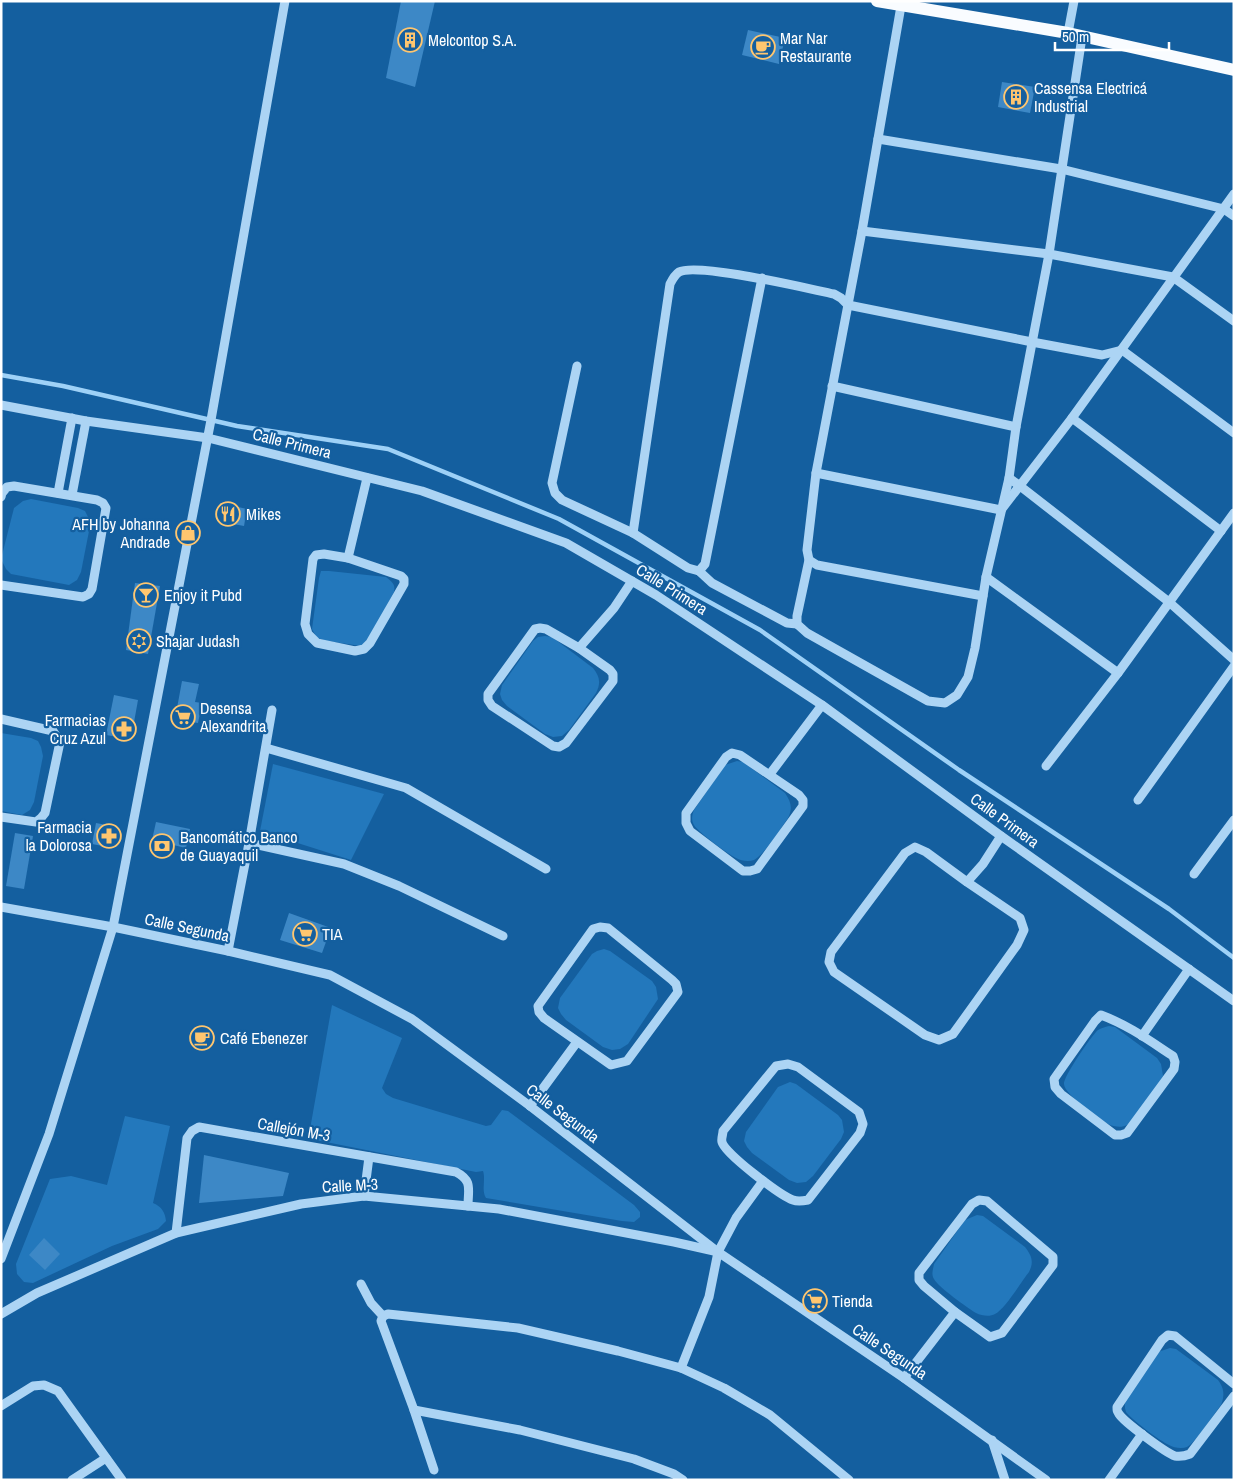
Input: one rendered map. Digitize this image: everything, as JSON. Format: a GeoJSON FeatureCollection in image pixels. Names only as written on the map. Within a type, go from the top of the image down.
{"type":"FeatureCollection","features":[{"type":"Feature","properties":{"kind":"main road"},"geometry":{"type":"LineString","coordinates":[[877,1],[1068,33],[1234,70]]}},
{"type":"Feature","properties":{"kind":"street"},"geometry":{"type":"LineString","coordinates":[[1,1259],[49,1134],[113,927],[208,438],[285,1]]}},
{"type":"Feature","properties":{"kind":"street"},"geometry":{"type":"LineString","coordinates":[[1068,33],[1074,1]]}},
{"type":"Feature","properties":{"kind":"street"},"geometry":{"type":"LineString","coordinates":[[797,624],[809,560],[808,550],[816,473],[862,231],[901,6]]}},
{"type":"Feature","properties":{"kind":"street"},"geometry":{"type":"LineString","coordinates":[[577,366],[552,483],[555,493],[562,500],[633,533],[688,568],[698,571],[712,583],[787,623],[797,624],[807,633],[928,701],[945,703],[957,695],[968,677],[975,648],[986,577],[1009,478],[1016,427],[1049,254],[1082,37]]}},
{"type":"Feature","properties":{"kind":"street"},"geometry":{"type":"LineString","coordinates":[[878,139],[1061,169],[1224,209],[1234,216]]}},
{"type":"Feature","properties":{"kind":"street"},"geometry":{"type":"LineString","coordinates":[[1001,510],[1072,418],[1234,194]]}},
{"type":"Feature","properties":{"kind":"street"},"geometry":{"type":"LineString","coordinates":[[862,231],[1049,254],[1173,277],[1234,322]]}},
{"type":"Feature","properties":{"kind":"street"},"geometry":{"type":"LineString","coordinates":[[633,533],[670,284],[679,272],[693,268],[762,278],[834,294],[848,305],[1032,342],[1102,355],[1122,350]]}},
{"type":"Feature","properties":{"kind":"street"},"geometry":{"type":"LineString","coordinates":[[698,571],[705,564],[762,278]]}},
{"type":"Feature","properties":{"kind":"street"},"geometry":{"type":"LineString","coordinates":[[1122,350],[1234,433]]}},
{"type":"Feature","properties":{"kind":"street"},"geometry":{"type":"LineString","coordinates":[[832,386],[1016,427]]}},
{"type":"Feature","properties":{"kind":"street","name":"Calle Primera"},"geometry":{"type":"LineString","coordinates":[[1,405],[86,421],[208,438],[422,491],[566,543],[656,595],[822,705],[1234,1002]]}},
{"type":"Feature","properties":{"kind":"street"},"geometry":{"type":"LineString","coordinates":[[58,493],[72,418]]}},
{"type":"Feature","properties":{"kind":"street"},"geometry":{"type":"LineString","coordinates":[[1072,418],[1221,531]]}},
{"type":"Feature","properties":{"kind":"street"},"geometry":{"type":"LineString","coordinates":[[72,495],[86,421]]}},
{"type":"Feature","properties":{"kind":"street"},"geometry":{"type":"LineString","coordinates":[[816,473],[1001,510]]}},
{"type":"Feature","properties":{"kind":"street"},"geometry":{"type":"LineString","coordinates":[[348,558],[367,478]]}},
{"type":"Feature","properties":{"kind":"street"},"geometry":{"type":"LineString","coordinates":[[1009,478],[1169,602],[1234,660]]}},
{"type":"Feature","properties":{"kind":"street"},"geometry":{"type":"LineString","coordinates":[[1,496],[7,487],[14,486],[97,500],[103,503],[106,508],[92,589],[89,594],[83,597],[1,585]]}},
{"type":"Feature","properties":{"kind":"street"},"geometry":{"type":"LineString","coordinates":[[1046,766],[1118,672],[1234,513]]}},
{"type":"Feature","properties":{"kind":"street"},"geometry":{"type":"LineString","coordinates":[[324,554],[348,558],[401,576],[404,579],[404,584],[370,643],[364,649],[355,651],[317,643],[308,634],[304,624],[313,559],[316,555],[324,554]]}},
{"type":"Feature","properties":{"kind":"street"},"geometry":{"type":"LineString","coordinates":[[809,560],[817,565],[983,596]]}},
{"type":"Feature","properties":{"kind":"street"},"geometry":{"type":"LineString","coordinates":[[986,577],[1118,672]]}},
{"type":"Feature","properties":{"kind":"street"},"geometry":{"type":"LineString","coordinates":[[579,648],[614,608],[632,581]]}},
{"type":"Feature","properties":{"kind":"street"},"geometry":{"type":"LineString","coordinates":[[535,629],[546,629],[579,648],[614,674],[613,681],[566,743],[559,747],[553,746],[492,706],[488,700],[488,694],[535,629]]}},
{"type":"Feature","properties":{"kind":"street"},"geometry":{"type":"LineString","coordinates":[[1138,800],[1234,666]]}},
{"type":"Feature","properties":{"kind":"street"},"geometry":{"type":"LineString","coordinates":[[770,774],[822,705]]}},
{"type":"Feature","properties":{"kind":"street"},"geometry":{"type":"LineString","coordinates":[[228,951],[250,843],[272,710]]}},
{"type":"Feature","properties":{"kind":"street"},"geometry":{"type":"LineString","coordinates":[[1,719],[53,731],[60,742],[42,818],[36,822],[1,817]]}},
{"type":"Feature","properties":{"kind":"street"},"geometry":{"type":"LineString","coordinates":[[266,748],[406,788],[546,869]]}},
{"type":"Feature","properties":{"kind":"street"},"geometry":{"type":"LineString","coordinates":[[732,753],[740,755],[770,774],[799,795],[803,800],[803,806],[757,869],[742,871],[690,831],[686,823],[686,813],[726,757],[732,753]]}},
{"type":"Feature","properties":{"kind":"street"},"geometry":{"type":"LineString","coordinates":[[1194,874],[1234,820]]}},
{"type":"Feature","properties":{"kind":"street"},"geometry":{"type":"LineString","coordinates":[[967,882],[983,864],[1002,836]]}},
{"type":"Feature","properties":{"kind":"street"},"geometry":{"type":"LineString","coordinates":[[250,843],[344,864],[400,886],[503,936]]}},
{"type":"Feature","properties":{"kind":"street"},"geometry":{"type":"LineString","coordinates":[[915,847],[926,852],[967,882],[1020,918],[1024,930],[1017,945],[953,1034],[939,1040],[925,1035],[834,972],[829,962],[831,952],[905,853],[915,847]]}},
{"type":"Feature","properties":{"kind":"street","name":"Calle Segunda"},"geometry":{"type":"LineString","coordinates":[[1,907],[113,927],[330,975],[412,1019],[530,1106],[718,1252],[904,1378],[1046,1480]]}},
{"type":"Feature","properties":{"kind":"street"},"geometry":{"type":"LineString","coordinates":[[600,926],[608,928],[672,980],[676,984],[678,992],[627,1061],[611,1065],[577,1042],[544,1018],[539,1012],[538,1006],[593,929],[600,926]]}},
{"type":"Feature","properties":{"kind":"street"},"geometry":{"type":"LineString","coordinates":[[1142,1036],[1189,969]]}},
{"type":"Feature","properties":{"kind":"street"},"geometry":{"type":"LineString","coordinates":[[1101,1015],[1117,1021],[1142,1036],[1173,1056],[1175,1062],[1174,1069],[1127,1133],[1114,1135],[1061,1094],[1055,1088],[1054,1079],[1101,1015]]}},
{"type":"Feature","properties":{"kind":"street"},"geometry":{"type":"LineString","coordinates":[[530,1106],[577,1042]]}},
{"type":"Feature","properties":{"kind":"street"},"geometry":{"type":"LineString","coordinates":[[788,1064],[798,1067],[859,1112],[863,1124],[860,1133],[808,1200],[798,1202],[790,1200],[763,1181],[726,1149],[722,1142],[723,1130],[776,1066],[788,1064]]}},
{"type":"Feature","properties":{"kind":"street","name":"Callejón M-3"},"geometry":{"type":"LineString","coordinates":[[176,1233],[187,1138],[192,1131],[199,1127],[456,1172],[464,1176],[468,1183],[468,1206]]}},
{"type":"Feature","properties":{"kind":"street"},"geometry":{"type":"LineString","coordinates":[[364,1196],[369,1157]]}},
{"type":"Feature","properties":{"kind":"street"},"geometry":{"type":"LineString","coordinates":[[681,1368],[709,1297],[718,1252],[736,1218],[763,1181]]}},
{"type":"Feature","properties":{"kind":"street","name":"Calle M-3"},"geometry":{"type":"LineString","coordinates":[[1,1314],[37,1293],[176,1233],[301,1204],[364,1196],[499,1209],[718,1252]]}},
{"type":"Feature","properties":{"kind":"street"},"geometry":{"type":"LineString","coordinates":[[979,1200],[986,1201],[1048,1253],[1052,1257],[1053,1265],[1002,1333],[990,1337],[955,1312],[924,1286],[919,1280],[919,1274],[972,1204],[979,1200]]}},
{"type":"Feature","properties":{"kind":"street"},"geometry":{"type":"LineString","coordinates":[[361,1284],[371,1303],[383,1316]]}},
{"type":"Feature","properties":{"kind":"street"},"geometry":{"type":"LineString","coordinates":[[904,1378],[955,1312]]}},
{"type":"Feature","properties":{"kind":"street"},"geometry":{"type":"LineString","coordinates":[[383,1316],[388,1314],[518,1328],[681,1368],[724,1388],[770,1415],[849,1480]]}},
{"type":"Feature","properties":{"kind":"street"},"geometry":{"type":"LineString","coordinates":[[383,1316],[381,1321],[434,1470]]}},
{"type":"Feature","properties":{"kind":"street"},"geometry":{"type":"LineString","coordinates":[[1234,1384],[1175,1336],[1168,1335],[1162,1340],[1116,1407],[1117,1412],[1122,1418],[1142,1434],[1174,1456],[1182,1456],[1190,1454],[1234,1396]]}},
{"type":"Feature","properties":{"kind":"street"},"geometry":{"type":"LineString","coordinates":[[1,1406],[33,1386],[44,1385],[58,1391],[122,1480]]}},
{"type":"Feature","properties":{"kind":"street"},"geometry":{"type":"LineString","coordinates":[[414,1410],[520,1430],[625,1456],[674,1474],[683,1480]]}},
{"type":"Feature","properties":{"kind":"street"},"geometry":{"type":"LineString","coordinates":[[1109,1480],[1142,1434]]}},
{"type":"Feature","properties":{"kind":"street"},"geometry":{"type":"LineString","coordinates":[[992,1440],[1005,1480]]}},
{"type":"Feature","properties":{"kind":"street"},"geometry":{"type":"LineString","coordinates":[[72,1480],[106,1458]]}},
{"type":"Feature","properties":{"kind":"shaded area"},"geometry":{"type":"Polygon","coordinates":[[[31,499],[78,508],[85,511],[88,517],[90,526],[81,572],[77,580],[69,585],[11,574],[1,559],[14,508],[23,501],[31,499]]]}},
{"type":"Feature","properties":{"kind":"shaded area"},"geometry":{"type":"Polygon","coordinates":[[[321,571],[386,577],[394,585],[394,592],[371,635],[361,646],[317,638],[312,629],[321,571]]]}},
{"type":"Feature","properties":{"kind":"shaded area"},"geometry":{"type":"Polygon","coordinates":[[[538,637],[552,637],[593,668],[599,680],[596,693],[569,730],[562,736],[553,737],[545,734],[507,706],[500,694],[502,685],[533,641],[538,637]]]}},
{"type":"Feature","properties":{"kind":"shaded area"},"geometry":{"type":"Polygon","coordinates":[[[1,733],[31,738],[38,741],[41,747],[43,756],[34,802],[30,810],[22,815],[1,811],[1,733]]]}},
{"type":"Feature","properties":{"kind":"shaded area"},"geometry":{"type":"Polygon","coordinates":[[[737,761],[743,762],[785,793],[791,805],[788,818],[772,841],[763,853],[750,861],[738,859],[720,848],[697,828],[692,819],[694,810],[725,765],[737,761]]]}},
{"type":"Feature","properties":{"kind":"shaded area"},"geometry":{"type":"Polygon","coordinates":[[[273,764],[384,794],[351,860],[260,831],[273,764]]]}},
{"type":"Feature","properties":{"kind":"shaded area"},"geometry":{"type":"Polygon","coordinates":[[[604,949],[610,951],[652,981],[656,987],[658,999],[628,1044],[620,1049],[612,1050],[603,1047],[566,1020],[558,1008],[560,998],[592,954],[604,949]]]}},
{"type":"Feature","properties":{"kind":"shaded area"},"geometry":{"type":"Polygon","coordinates":[[[332,1005],[402,1038],[382,1088],[386,1094],[393,1098],[486,1126],[491,1125],[502,1110],[508,1111],[634,1205],[640,1212],[640,1217],[634,1222],[622,1221],[486,1198],[483,1171],[476,1172],[311,1139],[309,1135],[332,1005]]]}},
{"type":"Feature","properties":{"kind":"shaded area"},"geometry":{"type":"Polygon","coordinates":[[[1109,1026],[1115,1027],[1157,1058],[1161,1064],[1163,1076],[1136,1116],[1123,1127],[1110,1125],[1097,1117],[1070,1094],[1064,1084],[1073,1065],[1090,1040],[1098,1030],[1109,1026]]]}},
{"type":"Feature","properties":{"kind":"shaded area"},"geometry":{"type":"Polygon","coordinates":[[[790,1082],[796,1084],[838,1115],[842,1120],[844,1132],[841,1139],[813,1176],[806,1182],[797,1183],[789,1180],[752,1153],[744,1141],[746,1132],[778,1087],[790,1082]]]}},
{"type":"Feature","properties":{"kind":"shaded area"},"geometry":{"type":"Polygon","coordinates":[[[125,1116],[170,1126],[153,1203],[162,1210],[166,1221],[158,1229],[112,1246],[33,1283],[24,1282],[17,1274],[16,1264],[50,1179],[71,1176],[107,1185],[125,1116]]]}},
{"type":"Feature","properties":{"kind":"shaded area"},"geometry":{"type":"Polygon","coordinates":[[[977,1215],[983,1216],[1025,1247],[1032,1259],[1029,1272],[1013,1295],[999,1311],[991,1316],[978,1314],[967,1307],[937,1283],[932,1272],[934,1264],[965,1220],[977,1215]]]}},
{"type":"Feature","properties":{"kind":"shaded area"},"geometry":{"type":"Polygon","coordinates":[[[1170,1348],[1176,1349],[1218,1380],[1223,1392],[1221,1405],[1205,1428],[1191,1444],[1183,1448],[1173,1447],[1159,1439],[1134,1420],[1126,1412],[1125,1408],[1126,1397],[1158,1352],[1170,1348]]]}},
{"type":"Feature","properties":{"kind":"building","name":"Melcontop S.A."},"geometry":{"type":"Polygon","coordinates":[[[401,1],[435,1],[415,87],[386,78],[401,1]]]}},
{"type":"Feature","properties":{"kind":"building","name":"Mar Nar Restaurante"},"geometry":{"type":"Polygon","coordinates":[[[748,30],[785,38],[779,64],[742,55],[748,30]]]}},
{"type":"Feature","properties":{"kind":"building","name":"Cassensa Electricá Industrial"},"geometry":{"type":"Polygon","coordinates":[[[1002,82],[1035,87],[1030,113],[998,107],[1002,82]]]}},
{"type":"Feature","properties":{"kind":"building"},"geometry":{"type":"Polygon","coordinates":[[[220,503],[247,509],[244,526],[217,521],[220,503]]]}},
{"type":"Feature","properties":{"kind":"building"},"geometry":{"type":"Polygon","coordinates":[[[135,583],[160,586],[148,654],[126,650],[135,583]]]}},
{"type":"Feature","properties":{"kind":"building"},"geometry":{"type":"Polygon","coordinates":[[[182,681],[199,684],[195,702],[202,703],[198,723],[175,719],[182,681]]]}},
{"type":"Feature","properties":{"kind":"building"},"geometry":{"type":"Polygon","coordinates":[[[114,695],[138,700],[131,739],[106,735],[114,695]]]}},
{"type":"Feature","properties":{"kind":"building"},"geometry":{"type":"Polygon","coordinates":[[[156,822],[190,829],[186,848],[152,840],[156,822]]]}},
{"type":"Feature","properties":{"kind":"building"},"geometry":{"type":"Polygon","coordinates":[[[96,823],[117,827],[113,848],[92,844],[96,823]]]}},
{"type":"Feature","properties":{"kind":"building"},"geometry":{"type":"Polygon","coordinates":[[[15,833],[33,836],[24,889],[6,886],[15,833]]]}},
{"type":"Feature","properties":{"kind":"building","name":"TIA"},"geometry":{"type":"Polygon","coordinates":[[[289,913],[331,928],[322,953],[280,940],[289,913]]]}},
{"type":"Feature","properties":{"kind":"building"},"geometry":{"type":"Polygon","coordinates":[[[204,1155],[289,1173],[283,1196],[199,1203],[204,1155]]]}},
{"type":"Feature","properties":{"kind":"building"},"geometry":{"type":"Polygon","coordinates":[[[44,1238],[60,1254],[45,1270],[29,1255],[44,1238]]]}},
{"type":"Feature","properties":{"kind":"waterway"},"geometry":{"type":"LineString","coordinates":[[1,375],[63,386],[237,426],[388,449],[559,519],[760,630],[959,770],[1169,909],[1234,958]]}},
{"type":"Feature","properties":{"kind":"place","name":"Melcontop S.A."},"geometry":{"type":"Point","coordinates":[410,40]}},
{"type":"Feature","properties":{"kind":"place","name":"Mar Nar Restaurante"},"geometry":{"type":"Point","coordinates":[763,47]}},
{"type":"Feature","properties":{"kind":"place","name":"Cassensa Electricá Industrial"},"geometry":{"type":"Point","coordinates":[1016,97]}},
{"type":"Feature","properties":{"kind":"place","name":"Mikes"},"geometry":{"type":"Point","coordinates":[228,514]}},
{"type":"Feature","properties":{"kind":"place","name":"AFH by Johanna Andrade"},"geometry":{"type":"Point","coordinates":[188,533]}},
{"type":"Feature","properties":{"kind":"place","name":"Enjoy it Pubd"},"geometry":{"type":"Point","coordinates":[146,595]}},
{"type":"Feature","properties":{"kind":"place","name":"Shajar Judash"},"geometry":{"type":"Point","coordinates":[139,641]}},
{"type":"Feature","properties":{"kind":"place","name":"Desensa Alexandrita"},"geometry":{"type":"Point","coordinates":[183,717]}},
{"type":"Feature","properties":{"kind":"place","name":"Farmacias Cruz Azul"},"geometry":{"type":"Point","coordinates":[124,729]}},
{"type":"Feature","properties":{"kind":"place","name":"Farmacia la Dolorosa"},"geometry":{"type":"Point","coordinates":[109,836]}},
{"type":"Feature","properties":{"kind":"place","name":"Bancomático Banco de Guayaquil"},"geometry":{"type":"Point","coordinates":[162,846]}},
{"type":"Feature","properties":{"kind":"place","name":"TIA"},"geometry":{"type":"Point","coordinates":[305,934]}},
{"type":"Feature","properties":{"kind":"place","name":"Café Ebenezer"},"geometry":{"type":"Point","coordinates":[202,1038]}},
{"type":"Feature","properties":{"kind":"place","name":"Tienda"},"geometry":{"type":"Point","coordinates":[815,1301]}}]}
